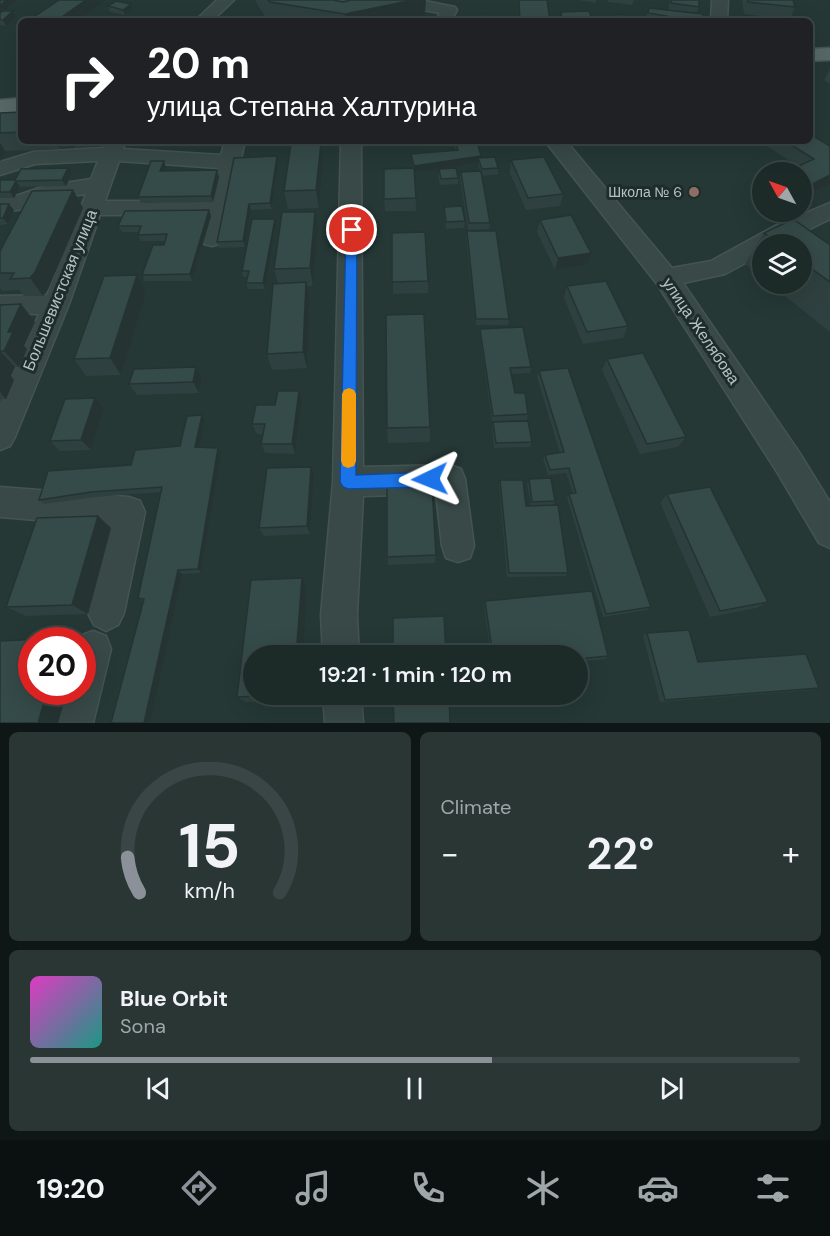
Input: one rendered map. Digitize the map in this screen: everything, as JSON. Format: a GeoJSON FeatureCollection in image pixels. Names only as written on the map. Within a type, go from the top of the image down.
{"type":"FeatureCollection","features":[{"type":"Feature","properties":{"kind":"main road"},"geometry":{"type":"LineString","coordinates":[[813,55],[830,54]]}},
{"type":"Feature","properties":{"kind":"main road"},"geometry":{"type":"LineString","coordinates":[[0,107],[18,105]]}},
{"type":"Feature","properties":{"kind":"street"},"geometry":{"type":"LineString","coordinates":[[206,18],[226,0]]}},
{"type":"Feature","properties":{"kind":"street"},"geometry":{"type":"LineString","coordinates":[[348,0],[417,4],[449,10],[446,18]]}},
{"type":"Feature","properties":{"kind":"street"},"geometry":{"type":"LineString","coordinates":[[719,18],[720,0]]}},
{"type":"Feature","properties":{"kind":"street"},"geometry":{"type":"LineString","coordinates":[[212,238],[234,144]]}},
{"type":"Feature","properties":{"kind":"street"},"geometry":{"type":"LineString","coordinates":[[340,645],[339,615],[348,482],[351,144]]}},
{"type":"Feature","properties":{"kind":"street","name":"улица Желябова"},"geometry":{"type":"LineString","coordinates":[[557,144],[666,278],[826,517]]}},
{"type":"Feature","properties":{"kind":"street"},"geometry":{"type":"LineString","coordinates":[[0,169],[33,158],[113,147],[229,162]]}},
{"type":"Feature","properties":{"kind":"street","name":"Большевистская улица"},"geometry":{"type":"LineString","coordinates":[[0,437],[56,304],[113,147]]}},
{"type":"Feature","properties":{"kind":"street"},"geometry":{"type":"LineString","coordinates":[[0,204],[18,203],[45,193],[219,208]]}},
{"type":"Feature","properties":{"kind":"street"},"geometry":{"type":"LineString","coordinates":[[797,234],[830,210]]}},
{"type":"Feature","properties":{"kind":"street"},"geometry":{"type":"LineString","coordinates":[[666,278],[717,268],[752,254]]}},
{"type":"Feature","properties":{"kind":"street"},"geometry":{"type":"LineString","coordinates":[[0,305],[56,304]]}},
{"type":"Feature","properties":{"kind":"street"},"geometry":{"type":"LineString","coordinates":[[348,482],[450,479],[458,546]]}},
{"type":"Feature","properties":{"kind":"street"},"geometry":{"type":"LineString","coordinates":[[0,502],[129,512],[106,613]]}},
{"type":"Feature","properties":{"kind":"street"},"geometry":{"type":"LineString","coordinates":[[74,723],[78,705]]}},
{"type":"Feature","properties":{"kind":"street"},"geometry":{"type":"LineString","coordinates":[[343,705],[344,723]]}},
{"type":"Feature","properties":{"kind":"building"},"geometry":{"type":"Polygon","coordinates":[[[59,0],[86,0],[60,18],[32,18],[59,0]]]}},
{"type":"Feature","properties":{"kind":"building"},"geometry":{"type":"Polygon","coordinates":[[[268,0],[343,2],[413,0],[345,14],[268,0]]]}},
{"type":"Feature","properties":{"kind":"building"},"geometry":{"type":"Polygon","coordinates":[[[519,0],[547,0],[550,18],[520,18],[519,0]]]}},
{"type":"Feature","properties":{"kind":"building"},"geometry":{"type":"Polygon","coordinates":[[[671,0],[699,0],[699,7],[671,3],[671,0]]]}},
{"type":"Feature","properties":{"kind":"building"},"geometry":{"type":"Polygon","coordinates":[[[748,0],[793,0],[795,7],[748,2],[748,0]]]}},
{"type":"Feature","properties":{"kind":"building"},"geometry":{"type":"Polygon","coordinates":[[[116,1],[131,4],[123,10],[108,6],[116,1]]]}},
{"type":"Feature","properties":{"kind":"building"},"geometry":{"type":"Polygon","coordinates":[[[649,8],[703,14],[703,18],[666,18],[667,16],[648,13],[649,8]]]}},
{"type":"Feature","properties":{"kind":"building"},"geometry":{"type":"Polygon","coordinates":[[[13,11],[0,20],[0,13],[13,11]]]}},
{"type":"Feature","properties":{"kind":"building"},"geometry":{"type":"Polygon","coordinates":[[[589,11],[592,18],[562,18],[561,12],[589,11]]]}},
{"type":"Feature","properties":{"kind":"building"},"geometry":{"type":"Polygon","coordinates":[[[480,15],[491,15],[492,18],[481,18],[480,15]]]}},
{"type":"Feature","properties":{"kind":"building"},"geometry":{"type":"Polygon","coordinates":[[[614,15],[628,15],[629,18],[615,18],[614,15]]]}},
{"type":"Feature","properties":{"kind":"building"},"geometry":{"type":"Polygon","coordinates":[[[18,112],[18,132],[0,133],[0,113],[18,112]]]}},
{"type":"Feature","properties":{"kind":"building"},"geometry":{"type":"Polygon","coordinates":[[[813,136],[830,146],[830,175],[812,184],[812,162],[808,162],[814,159],[790,144],[813,144],[813,136]]]}},
{"type":"Feature","properties":{"kind":"building"},"geometry":{"type":"Polygon","coordinates":[[[291,144],[321,144],[316,190],[284,191],[291,144]]]}},
{"type":"Feature","properties":{"kind":"building"},"geometry":{"type":"Polygon","coordinates":[[[456,144],[478,144],[481,156],[414,166],[411,154],[458,150],[456,144]]]}},
{"type":"Feature","properties":{"kind":"building"},"geometry":{"type":"Polygon","coordinates":[[[277,156],[270,203],[249,204],[243,241],[217,242],[234,158],[277,156]]]}},
{"type":"Feature","properties":{"kind":"building"},"geometry":{"type":"Polygon","coordinates":[[[495,157],[498,168],[482,169],[478,158],[495,157]]]}},
{"type":"Feature","properties":{"kind":"building"},"geometry":{"type":"Polygon","coordinates":[[[544,157],[563,194],[528,198],[511,160],[544,157]]]}},
{"type":"Feature","properties":{"kind":"building"},"geometry":{"type":"Polygon","coordinates":[[[151,161],[164,161],[160,171],[217,170],[211,196],[138,197],[151,161]]]}},
{"type":"Feature","properties":{"kind":"building"},"geometry":{"type":"Polygon","coordinates":[[[68,168],[62,180],[16,181],[10,192],[0,192],[0,180],[15,180],[21,169],[68,168]]]}},
{"type":"Feature","properties":{"kind":"building"},"geometry":{"type":"Polygon","coordinates":[[[414,168],[416,198],[384,199],[384,169],[414,168]]]}},
{"type":"Feature","properties":{"kind":"building"},"geometry":{"type":"Polygon","coordinates":[[[456,168],[458,178],[441,179],[439,169],[456,168]]]}},
{"type":"Feature","properties":{"kind":"building"},"geometry":{"type":"Polygon","coordinates":[[[481,171],[490,223],[469,223],[461,172],[481,171]]]}},
{"type":"Feature","properties":{"kind":"building"},"geometry":{"type":"Polygon","coordinates":[[[73,190],[35,272],[30,278],[10,279],[14,273],[0,273],[0,251],[32,191],[73,190]]]}},
{"type":"Feature","properties":{"kind":"building"},"geometry":{"type":"Polygon","coordinates":[[[0,204],[9,204],[3,218],[0,218],[0,204]]]}},
{"type":"Feature","properties":{"kind":"building"},"geometry":{"type":"Polygon","coordinates":[[[462,206],[465,221],[446,222],[444,207],[462,206]]]}},
{"type":"Feature","properties":{"kind":"building"},"geometry":{"type":"Polygon","coordinates":[[[209,210],[190,274],[142,275],[153,245],[164,245],[167,234],[138,235],[141,226],[118,226],[125,211],[209,210]]]}},
{"type":"Feature","properties":{"kind":"building"},"geometry":{"type":"Polygon","coordinates":[[[282,212],[315,212],[310,268],[274,269],[282,212]]]}},
{"type":"Feature","properties":{"kind":"building"},"geometry":{"type":"Polygon","coordinates":[[[571,215],[591,253],[558,258],[540,220],[571,215]]]}},
{"type":"Feature","properties":{"kind":"building"},"geometry":{"type":"Polygon","coordinates":[[[252,219],[275,219],[263,283],[246,283],[249,271],[242,271],[252,219]]]}},
{"type":"Feature","properties":{"kind":"building"},"geometry":{"type":"Polygon","coordinates":[[[787,222],[797,222],[830,245],[830,282],[812,269],[812,234],[764,233],[787,222]]]}},
{"type":"Feature","properties":{"kind":"building"},"geometry":{"type":"Polygon","coordinates":[[[467,231],[496,231],[509,319],[476,319],[467,231]]]}},
{"type":"Feature","properties":{"kind":"building"},"geometry":{"type":"Polygon","coordinates":[[[425,232],[428,281],[392,282],[392,233],[425,232]]]}},
{"type":"Feature","properties":{"kind":"building"},"geometry":{"type":"Polygon","coordinates":[[[137,275],[110,358],[74,359],[104,276],[137,275]]]}},
{"type":"Feature","properties":{"kind":"building"},"geometry":{"type":"Polygon","coordinates":[[[606,281],[628,326],[587,332],[567,286],[606,281]]]}},
{"type":"Feature","properties":{"kind":"building"},"geometry":{"type":"Polygon","coordinates":[[[306,282],[303,352],[267,354],[273,284],[306,282]]]}},
{"type":"Feature","properties":{"kind":"building"},"geometry":{"type":"Polygon","coordinates":[[[21,304],[8,332],[13,332],[4,351],[0,351],[0,305],[21,304]]]}},
{"type":"Feature","properties":{"kind":"building"},"geometry":{"type":"Polygon","coordinates":[[[424,314],[430,427],[387,428],[386,315],[424,314]]]}},
{"type":"Feature","properties":{"kind":"building"},"geometry":{"type":"Polygon","coordinates":[[[523,327],[531,367],[510,368],[515,393],[525,393],[528,414],[493,416],[480,329],[523,327]]]}},
{"type":"Feature","properties":{"kind":"building"},"geometry":{"type":"Polygon","coordinates":[[[643,353],[686,437],[647,444],[607,359],[643,353]]]}},
{"type":"Feature","properties":{"kind":"building"},"geometry":{"type":"Polygon","coordinates":[[[196,367],[193,382],[129,384],[134,369],[196,367]]]}},
{"type":"Feature","properties":{"kind":"building"},"geometry":{"type":"Polygon","coordinates":[[[568,368],[651,607],[606,614],[569,494],[576,493],[569,468],[550,470],[545,455],[564,452],[539,371],[568,368]]]}},
{"type":"Feature","properties":{"kind":"building"},"geometry":{"type":"Polygon","coordinates":[[[278,391],[299,391],[292,444],[261,444],[265,424],[252,424],[256,405],[275,405],[278,391]]]}},
{"type":"Feature","properties":{"kind":"building"},"geometry":{"type":"Polygon","coordinates":[[[95,398],[81,440],[50,441],[65,399],[95,398]]]}},
{"type":"Feature","properties":{"kind":"building"},"geometry":{"type":"Polygon","coordinates":[[[202,415],[195,447],[218,448],[198,569],[178,570],[144,723],[111,723],[144,599],[138,598],[162,487],[91,492],[39,500],[48,471],[131,465],[135,450],[180,446],[187,416],[202,415]]]}},
{"type":"Feature","properties":{"kind":"building"},"geometry":{"type":"Polygon","coordinates":[[[528,421],[532,442],[496,443],[493,422],[528,421]]]}},
{"type":"Feature","properties":{"kind":"building"},"geometry":{"type":"Polygon","coordinates":[[[311,467],[307,526],[259,528],[267,468],[311,467]]]}},
{"type":"Feature","properties":{"kind":"building"},"geometry":{"type":"Polygon","coordinates":[[[551,478],[555,501],[532,502],[529,479],[551,478]]]}},
{"type":"Feature","properties":{"kind":"building"},"geometry":{"type":"Polygon","coordinates":[[[500,480],[523,480],[526,506],[558,505],[568,573],[509,573],[500,480]]]}},
{"type":"Feature","properties":{"kind":"building"},"geometry":{"type":"Polygon","coordinates":[[[432,486],[436,555],[387,557],[387,487],[432,486]]]}},
{"type":"Feature","properties":{"kind":"building"},"geometry":{"type":"Polygon","coordinates":[[[710,487],[768,602],[720,611],[667,494],[710,487]]]}},
{"type":"Feature","properties":{"kind":"building"},"geometry":{"type":"Polygon","coordinates":[[[98,516],[72,605],[6,607],[37,518],[98,516]]]}},
{"type":"Feature","properties":{"kind":"building"},"geometry":{"type":"Polygon","coordinates":[[[302,578],[297,645],[243,645],[251,580],[302,578]]]}},
{"type":"Feature","properties":{"kind":"building"},"geometry":{"type":"Polygon","coordinates":[[[592,591],[608,656],[588,658],[588,645],[491,645],[485,601],[592,591]]]}},
{"type":"Feature","properties":{"kind":"building"},"geometry":{"type":"Polygon","coordinates":[[[444,616],[445,645],[393,645],[393,618],[444,616]]]}},
{"type":"Feature","properties":{"kind":"building"},"geometry":{"type":"Polygon","coordinates":[[[689,630],[698,662],[806,654],[819,688],[665,700],[647,633],[689,630]]]}},
{"type":"Feature","properties":{"kind":"building"},"geometry":{"type":"Polygon","coordinates":[[[18,640],[18,705],[43,705],[38,723],[0,723],[0,641],[18,640]]]}},
{"type":"Feature","properties":{"kind":"building"},"geometry":{"type":"Polygon","coordinates":[[[243,647],[243,697],[237,697],[243,647]]]}},
{"type":"Feature","properties":{"kind":"building"},"geometry":{"type":"Polygon","coordinates":[[[393,705],[449,705],[450,723],[394,723],[393,705]]]}},
{"type":"Feature","properties":{"kind":"slow traffic"},"geometry":{"type":"LineString","coordinates":[[348,461],[349,394]]}},
{"type":"Feature","properties":{"kind":"place","name":"Школа № 6"},"geometry":{"type":"Point","coordinates":[694,192]}},
{"type":"Feature","properties":{"kind":"route"},"geometry":{"type":"LineString","coordinates":[[352,230],[348,482],[430,479]]}}]}
